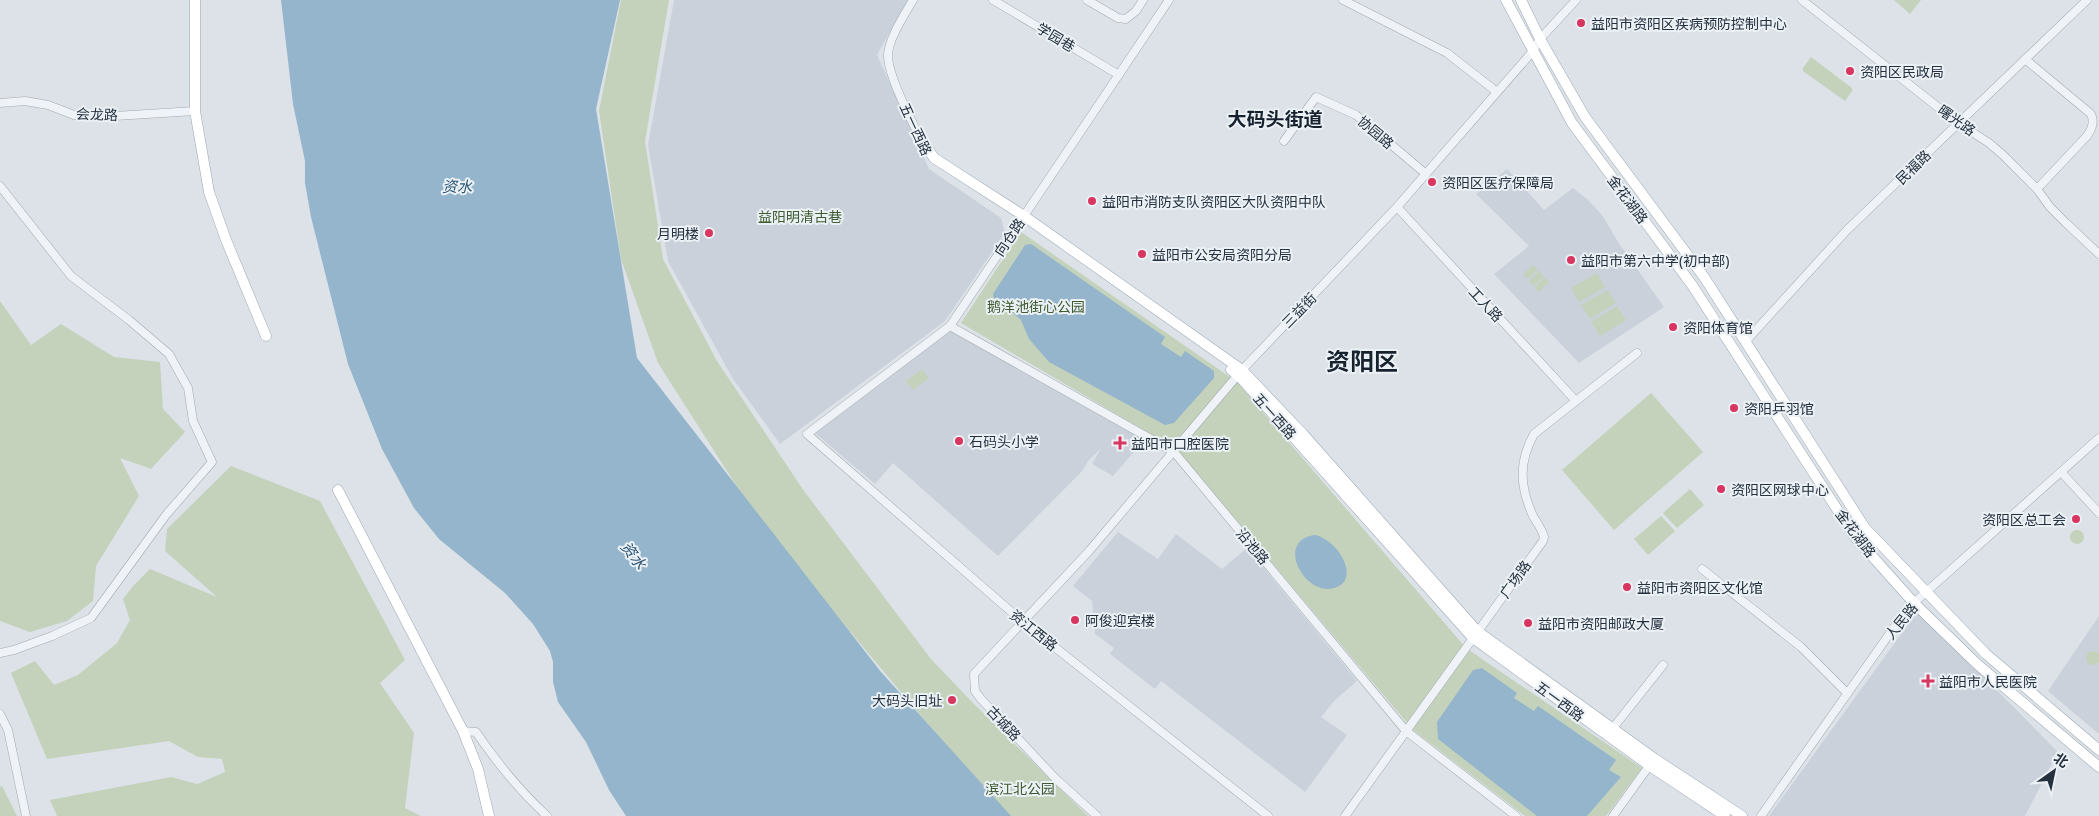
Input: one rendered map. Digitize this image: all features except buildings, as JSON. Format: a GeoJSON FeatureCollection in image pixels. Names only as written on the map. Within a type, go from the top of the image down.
{"type":"FeatureCollection","features":[{"type":"Feature","properties":{"kind":"main road"},"geometry":{"type":"LineString","coordinates":[[195,0],[195,111],[209,192],[226,240],[266,336]]}},
{"type":"Feature","properties":{"kind":"main road","name":"金花湖路"},"geometry":{"type":"LineString","coordinates":[[1506,0],[1572,123],[1692,285],[1855,537],[1914,603],[1976,664],[2099,767]]}},
{"type":"Feature","properties":{"kind":"main road"},"geometry":{"type":"LineString","coordinates":[[1521,0],[1540,39],[1585,117],[1704,277],[1865,528],[1986,654],[2099,750]]}},
{"type":"Feature","properties":{"kind":"main road","name":"五一西路"},"geometry":{"type":"LineString","coordinates":[[918,134],[937,168],[1022,219],[1240,372],[1475,634],[1725,816]]}},
{"type":"Feature","properties":{"kind":"main road"},"geometry":{"type":"LineString","coordinates":[[338,490],[463,731],[478,769],[489,816]]}},
{"type":"Feature","properties":{"kind":"main road"},"geometry":{"type":"LineString","coordinates":[[1475,634],[1613,728],[1652,762],[1742,816]]}},
{"type":"Feature","properties":{"kind":"street","name":"五一西路"},"geometry":{"type":"LineString","coordinates":[[913,0],[898,27],[887,56],[891,71],[918,134]]}},
{"type":"Feature","properties":{"kind":"street","name":"学园巷"},"geometry":{"type":"LineString","coordinates":[[993,0],[1119,75]]}},
{"type":"Feature","properties":{"kind":"street"},"geometry":{"type":"LineString","coordinates":[[1087,0],[1118,18],[1126,19],[1136,11],[1143,0]]}},
{"type":"Feature","properties":{"kind":"street","name":"向仓路"},"geometry":{"type":"LineString","coordinates":[[807,434],[950,326],[1169,0]]}},
{"type":"Feature","properties":{"kind":"street"},"geometry":{"type":"LineString","coordinates":[[1343,0],[1447,53],[1497,92]]}},
{"type":"Feature","properties":{"kind":"street","name":"三益街"},"geometry":{"type":"LineString","coordinates":[[1023,622],[1090,550],[1240,372],[1397,207],[1533,51],[1540,39],[1576,0]]}},
{"type":"Feature","properties":{"kind":"street","name":"曙光路"},"geometry":{"type":"LineString","coordinates":[[1802,0],[1958,123],[1989,143],[2037,189],[2050,207],[2099,254]]}},
{"type":"Feature","properties":{"kind":"street","name":"民福路"},"geometry":{"type":"LineString","coordinates":[[1746,341],[1847,230],[2087,0]]}},
{"type":"Feature","properties":{"kind":"street"},"geometry":{"type":"LineString","coordinates":[[2025,59],[2091,114],[2094,120],[2087,136],[2037,189]]}},
{"type":"Feature","properties":{"kind":"street","name":"协园路"},"geometry":{"type":"LineString","coordinates":[[1284,141],[1316,97],[1356,115],[1426,174]]}},
{"type":"Feature","properties":{"kind":"street","name":"会龙路"},"geometry":{"type":"LineString","coordinates":[[0,103],[25,101],[48,104],[74,116],[100,117],[195,111]]}},
{"type":"Feature","properties":{"kind":"street"},"geometry":{"type":"LineString","coordinates":[[0,186],[71,276],[129,320],[169,354],[188,388],[194,421],[212,462],[166,515],[91,618],[52,636],[0,653]]}},
{"type":"Feature","properties":{"kind":"street","name":"工人路"},"geometry":{"type":"LineString","coordinates":[[1397,207],[1575,400]]}},
{"type":"Feature","properties":{"kind":"street","name":"沿池路"},"geometry":{"type":"LineString","coordinates":[[950,326],[1174,452],[1406,731],[1516,816]]}},
{"type":"Feature","properties":{"kind":"street","name":"广场路"},"geometry":{"type":"LineString","coordinates":[[1345,816],[1544,536],[1529,507],[1522,478],[1522,463],[1525,449],[1534,434],[1637,353]]}},
{"type":"Feature","properties":{"kind":"street","name":"资江西路"},"geometry":{"type":"LineString","coordinates":[[807,434],[1023,622],[1268,816]]}},
{"type":"Feature","properties":{"kind":"street","name":"人民路"},"geometry":{"type":"LineString","coordinates":[[1761,816],[1907,609],[2099,438]]}},
{"type":"Feature","properties":{"kind":"street"},"geometry":{"type":"LineString","coordinates":[[2061,472],[2099,513]]}},
{"type":"Feature","properties":{"kind":"street"},"geometry":{"type":"LineString","coordinates":[[1702,569],[1801,647],[1848,693]]}},
{"type":"Feature","properties":{"kind":"street","name":"古城路"},"geometry":{"type":"LineString","coordinates":[[1023,622],[974,674],[976,691],[1055,778],[1097,816]]}},
{"type":"Feature","properties":{"kind":"street"},"geometry":{"type":"LineString","coordinates":[[1613,728],[1663,665]]}},
{"type":"Feature","properties":{"kind":"street"},"geometry":{"type":"LineString","coordinates":[[0,714],[8,730],[26,816]]}},
{"type":"Feature","properties":{"kind":"street"},"geometry":{"type":"LineString","coordinates":[[463,731],[476,732],[498,763],[530,800],[547,816]]}},
{"type":"Feature","properties":{"kind":"street"},"geometry":{"type":"LineString","coordinates":[[1613,816],[1652,762]]}},
{"type":"Feature","properties":{"kind":"shaded area","name":"益阳明清古巷"},"geometry":{"type":"Polygon","coordinates":[[[674,0],[908,0],[877,55],[929,169],[1001,218],[1005,233],[945,321],[780,444],[733,379],[668,261],[648,145],[674,0]]]}},
{"type":"Feature","properties":{"kind":"shaded area","name":"益阳市第六中学(初中部)"},"geometry":{"type":"Polygon","coordinates":[[[1507,169],[1544,210],[1573,188],[1588,200],[1602,215],[1618,242],[1664,307],[1579,363],[1494,274],[1529,246],[1476,194],[1507,169]]]}},
{"type":"Feature","properties":{"kind":"shaded area","name":"石码头小学"},"geometry":{"type":"Polygon","coordinates":[[[950,331],[1144,440],[1113,476],[1092,464],[1101,448],[1089,460],[1082,471],[998,556],[893,463],[875,484],[815,433],[950,331]]]}},
{"type":"Feature","properties":{"kind":"shaded area"},"geometry":{"type":"Polygon","coordinates":[[[1118,532],[1158,559],[1176,534],[1222,569],[1247,548],[1357,681],[1335,700],[1321,717],[1347,735],[1305,792],[1161,681],[1155,689],[1110,654],[1114,648],[1095,634],[1092,601],[1073,586],[1118,532]]]}},
{"type":"Feature","properties":{"kind":"shaded area","name":"益阳市人民医院"},"geometry":{"type":"Polygon","coordinates":[[[1918,611],[2058,752],[2025,816],[1769,816],[1918,611]]]}},
{"type":"Feature","properties":{"kind":"shaded area"},"geometry":{"type":"Polygon","coordinates":[[[2099,616],[2099,734],[2048,691],[2099,616]]]}},
{"type":"Feature","properties":{"kind":"green space","name":"滨江北公园"},"geometry":{"type":"Polygon","coordinates":[[[621,0],[669,0],[645,141],[663,259],[717,361],[804,491],[931,659],[1088,816],[1005,816],[764,529],[658,363],[621,259],[599,111],[621,0]]]}},
{"type":"Feature","properties":{"kind":"green space"},"geometry":{"type":"Polygon","coordinates":[[[1894,0],[1921,0],[1910,14],[1894,0]]]}},
{"type":"Feature","properties":{"kind":"green space"},"geometry":{"type":"Polygon","coordinates":[[[1811,57],[1852,88],[1845,101],[1803,71],[1811,57]]]}},
{"type":"Feature","properties":{"kind":"green space","name":"鹅洋池街心公园"},"geometry":{"type":"Polygon","coordinates":[[[1021,232],[1237,382],[1466,648],[1642,768],[1606,816],[1525,816],[1413,730],[1176,449],[961,323],[1021,232]]]}},
{"type":"Feature","properties":{"kind":"green space"},"geometry":{"type":"Polygon","coordinates":[[[1533,265],[1538,270],[1527,279],[1523,274],[1533,265]]]}},
{"type":"Feature","properties":{"kind":"green space"},"geometry":{"type":"Polygon","coordinates":[[[1539,271],[1544,276],[1533,286],[1529,281],[1539,271]]]}},
{"type":"Feature","properties":{"kind":"green space"},"geometry":{"type":"Polygon","coordinates":[[[1597,273],[1605,287],[1579,302],[1571,288],[1597,273]]]}},
{"type":"Feature","properties":{"kind":"green space"},"geometry":{"type":"Polygon","coordinates":[[[1545,277],[1549,282],[1539,292],[1534,287],[1545,277]]]}},
{"type":"Feature","properties":{"kind":"green space"},"geometry":{"type":"Polygon","coordinates":[[[1607,290],[1616,303],[1590,319],[1581,305],[1607,290]]]}},
{"type":"Feature","properties":{"kind":"green space"},"geometry":{"type":"Polygon","coordinates":[[[0,301],[31,345],[61,324],[114,357],[160,362],[163,409],[185,432],[151,469],[120,458],[139,496],[96,566],[93,601],[67,621],[30,632],[0,621],[0,301]]]}},
{"type":"Feature","properties":{"kind":"green space"},"geometry":{"type":"Polygon","coordinates":[[[1617,306],[1626,320],[1600,336],[1591,322],[1617,306]]]}},
{"type":"Feature","properties":{"kind":"green space"},"geometry":{"type":"Polygon","coordinates":[[[922,369],[929,378],[913,390],[906,381],[922,369]]]}},
{"type":"Feature","properties":{"kind":"green space"},"geometry":{"type":"Polygon","coordinates":[[[1651,393],[1703,452],[1614,530],[1562,470],[1651,393]]]}},
{"type":"Feature","properties":{"kind":"green space"},"geometry":{"type":"Polygon","coordinates":[[[231,466],[320,501],[405,660],[380,683],[414,733],[405,808],[421,816],[57,816],[50,800],[171,777],[197,784],[225,772],[222,759],[198,757],[169,741],[47,759],[11,673],[35,661],[54,685],[78,675],[117,643],[130,620],[123,599],[150,569],[217,597],[165,551],[167,529],[231,466]]]}},
{"type":"Feature","properties":{"kind":"green space"},"geometry":{"type":"Polygon","coordinates":[[[1690,489],[1704,505],[1677,528],[1663,513],[1690,489]]]}},
{"type":"Feature","properties":{"kind":"green space"},"geometry":{"type":"Polygon","coordinates":[[[1661,516],[1675,531],[1648,555],[1634,539],[1661,516]]]}},
{"type":"Feature","properties":{"kind":"green space"},"geometry":{"type":"Polygon","coordinates":[[[2074,530],[2080,530],[2084,537],[2080,544],[2074,544],[2070,540],[2070,534],[2074,530]]]}},
{"type":"Feature","properties":{"kind":"green space"},"geometry":{"type":"Polygon","coordinates":[[[2090,651],[2096,651],[2100,658],[2096,665],[2090,665],[2086,661],[2086,655],[2090,651]]]}},
{"type":"Feature","properties":{"kind":"green space"},"geometry":{"type":"Polygon","coordinates":[[[2,786],[17,816],[0,816],[0,787],[2,786]]]}},
{"type":"Feature","properties":{"kind":"water","name":"资水"},"geometry":{"type":"Polygon","coordinates":[[[281,0],[620,0],[596,109],[637,358],[881,672],[1011,816],[626,816],[609,790],[586,742],[558,702],[553,682],[553,662],[550,651],[533,624],[505,593],[439,539],[414,508],[382,449],[348,364],[311,217],[305,183],[305,161],[293,104],[281,0]]]}},
{"type":"Feature","properties":{"kind":"water"},"geometry":{"type":"Polygon","coordinates":[[[1031,244],[1165,337],[1161,344],[1181,357],[1185,351],[1214,371],[1214,378],[1174,423],[1165,425],[1049,362],[1029,339],[1021,320],[1009,309],[995,303],[993,294],[1025,245],[1031,244]]]}},
{"type":"Feature","properties":{"kind":"water"},"geometry":{"type":"Polygon","coordinates":[[[1315,535],[1324,538],[1332,544],[1339,552],[1347,569],[1346,577],[1342,584],[1334,588],[1323,589],[1313,584],[1304,577],[1298,567],[1295,556],[1297,547],[1303,539],[1315,535]]]}},
{"type":"Feature","properties":{"kind":"water"},"geometry":{"type":"Polygon","coordinates":[[[1482,668],[1517,693],[1514,698],[1534,711],[1538,706],[1616,760],[1609,770],[1621,777],[1587,816],[1537,816],[1438,739],[1437,722],[1473,670],[1482,668]]]}},
{"type":"Feature","properties":{"kind":"place","name":"益阳市资阳区疾病预防控制中心"},"geometry":{"type":"Point","coordinates":[1581,23]}},
{"type":"Feature","properties":{"kind":"place","name":"资阳区民政局"},"geometry":{"type":"Point","coordinates":[1850,71]}},
{"type":"Feature","properties":{"kind":"place","name":"资阳区医疗保障局"},"geometry":{"type":"Point","coordinates":[1432,182]}},
{"type":"Feature","properties":{"kind":"place","name":"益阳市消防支队资阳区大队资阳中队"},"geometry":{"type":"Point","coordinates":[1092,201]}},
{"type":"Feature","properties":{"kind":"place","name":"月明楼"},"geometry":{"type":"Point","coordinates":[709,233]}},
{"type":"Feature","properties":{"kind":"place","name":"益阳市公安局资阳分局"},"geometry":{"type":"Point","coordinates":[1142,254]}},
{"type":"Feature","properties":{"kind":"place","name":"益阳市第六中学(初中部)"},"geometry":{"type":"Point","coordinates":[1571,260]}},
{"type":"Feature","properties":{"kind":"place","name":"资阳体育馆"},"geometry":{"type":"Point","coordinates":[1673,327]}},
{"type":"Feature","properties":{"kind":"place","name":"资阳乒羽馆"},"geometry":{"type":"Point","coordinates":[1734,408]}},
{"type":"Feature","properties":{"kind":"place","name":"石码头小学"},"geometry":{"type":"Point","coordinates":[959,441]}},
{"type":"Feature","properties":{"kind":"place","name":"益阳市口腔医院"},"geometry":{"type":"Point","coordinates":[1120,443]}},
{"type":"Feature","properties":{"kind":"place","name":"资阳区网球中心"},"geometry":{"type":"Point","coordinates":[1721,489]}},
{"type":"Feature","properties":{"kind":"place","name":"资阳区总工会"},"geometry":{"type":"Point","coordinates":[2076,519]}},
{"type":"Feature","properties":{"kind":"place","name":"益阳市资阳区文化馆"},"geometry":{"type":"Point","coordinates":[1627,587]}},
{"type":"Feature","properties":{"kind":"place","name":"阿俊迎宾楼"},"geometry":{"type":"Point","coordinates":[1075,620]}},
{"type":"Feature","properties":{"kind":"place","name":"益阳市资阳邮政大厦"},"geometry":{"type":"Point","coordinates":[1528,623]}},
{"type":"Feature","properties":{"kind":"place","name":"益阳市人民医院"},"geometry":{"type":"Point","coordinates":[1928,681]}},
{"type":"Feature","properties":{"kind":"place","name":"大码头旧址"},"geometry":{"type":"Point","coordinates":[952,700]}},
{"type":"Feature","properties":{"kind":"district","name":"大码头街道"},"geometry":{"type":"Point","coordinates":[1275,119]}},
{"type":"Feature","properties":{"kind":"district","name":"资阳区"},"geometry":{"type":"Point","coordinates":[1362,360]}}]}
